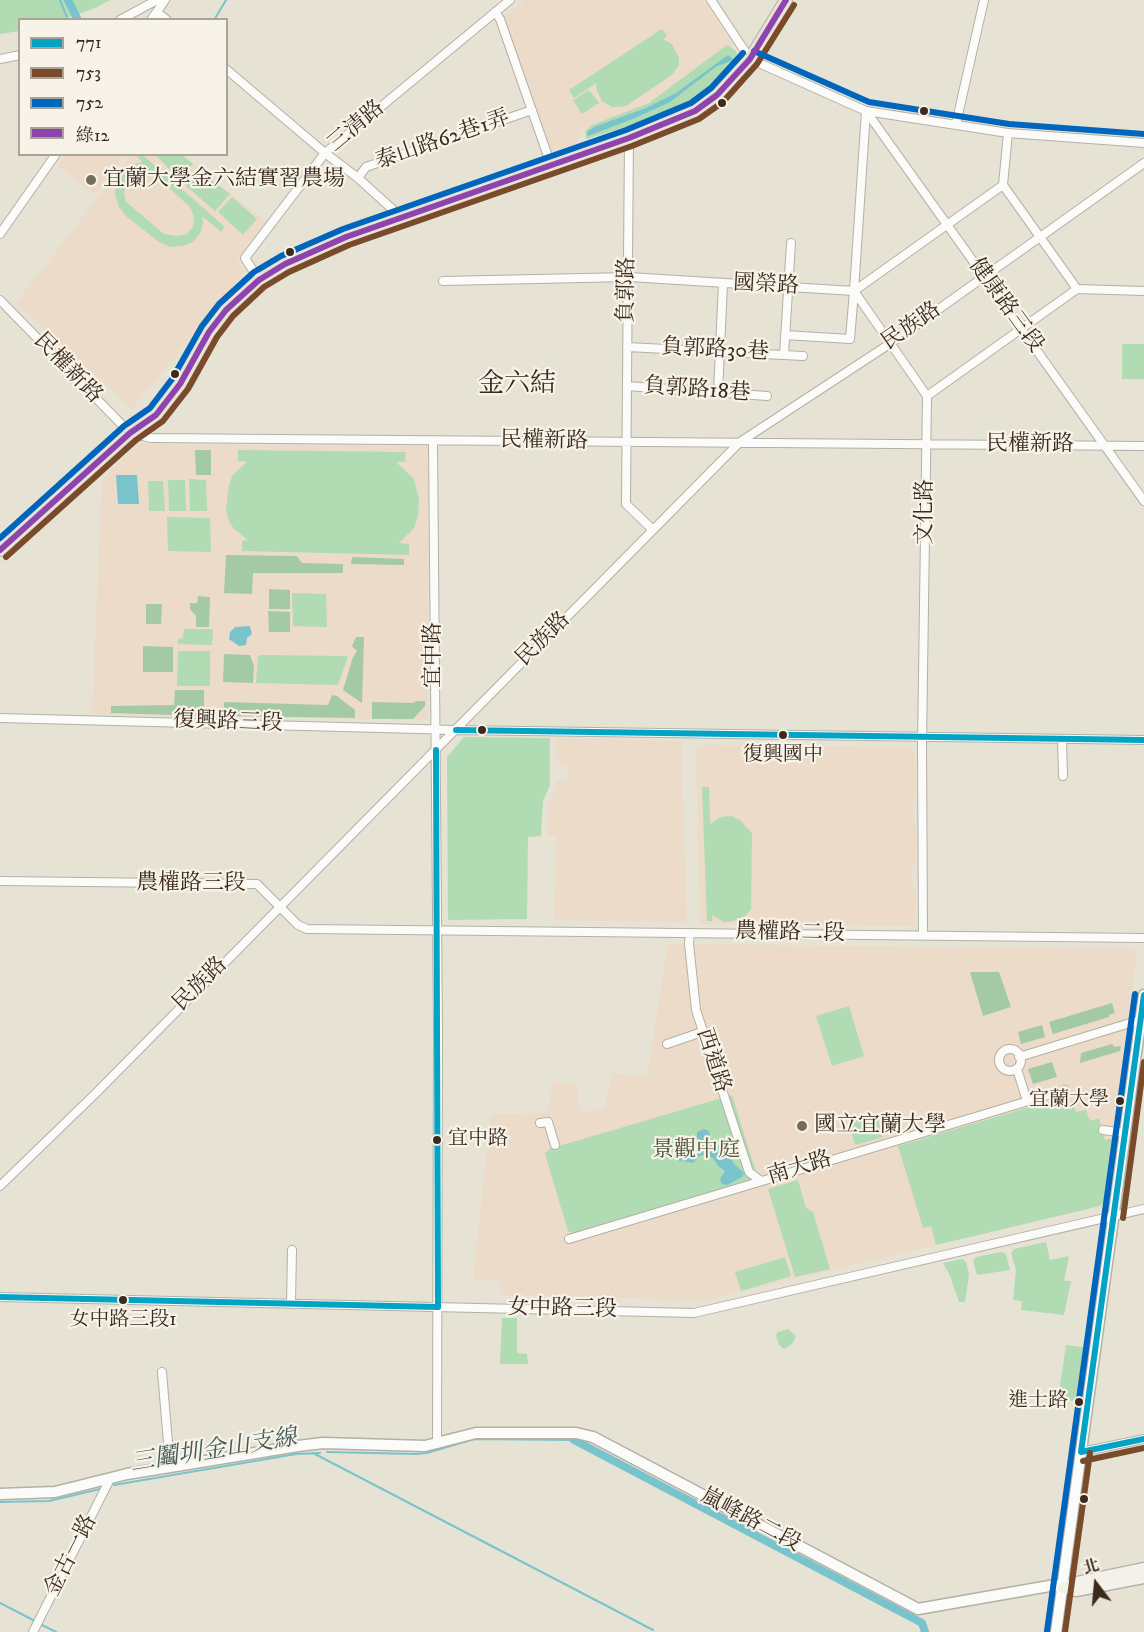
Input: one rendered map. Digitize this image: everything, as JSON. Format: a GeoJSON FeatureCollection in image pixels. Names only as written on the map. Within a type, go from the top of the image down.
{"type":"FeatureCollection","features":[{"type":"Feature","properties":{"kind":"main road"},"geometry":{"type":"LineString","coordinates":[[0,550],[130,433],[156,415],[180,384],[209,332],[226,310],[259,280],[312,251],[401,217],[629,138],[695,111],[717,95],[750,60],[786,0]]}},
{"type":"Feature","properties":{"kind":"main road"},"geometry":{"type":"LineString","coordinates":[[1063,1588],[1077,1582],[1144,1568]]}},
{"type":"Feature","properties":{"kind":"main road"},"geometry":{"type":"LineString","coordinates":[[1063,1588],[1076,1591],[1144,1578]]}},
{"type":"Feature","properties":{"kind":"street"},"geometry":{"type":"LineString","coordinates":[[124,18],[157,0]]}},
{"type":"Feature","properties":{"kind":"street"},"geometry":{"type":"LineString","coordinates":[[152,18],[165,0]]}},
{"type":"Feature","properties":{"kind":"street","name":"三清路"},"geometry":{"type":"LineString","coordinates":[[259,280],[245,258],[325,153],[510,0]]}},
{"type":"Feature","properties":{"kind":"street"},"geometry":{"type":"LineString","coordinates":[[711,0],[750,60],[866,111],[1008,133],[1144,143]]}},
{"type":"Feature","properties":{"kind":"street"},"geometry":{"type":"LineString","coordinates":[[956,124],[984,0]]}},
{"type":"Feature","properties":{"kind":"street"},"geometry":{"type":"LineString","coordinates":[[157,12],[164,18]]}},
{"type":"Feature","properties":{"kind":"street"},"geometry":{"type":"LineString","coordinates":[[495,12],[500,19],[551,165]]}},
{"type":"Feature","properties":{"kind":"street"},"geometry":{"type":"LineString","coordinates":[[0,59],[18,55]]}},
{"type":"Feature","properties":{"kind":"street"},"geometry":{"type":"LineString","coordinates":[[228,71],[358,178],[401,217]]}},
{"type":"Feature","properties":{"kind":"street","name":"泰山路62巷1弄"},"geometry":{"type":"LineString","coordinates":[[358,178],[366,167],[532,110]]}},
{"type":"Feature","properties":{"kind":"street"},"geometry":{"type":"LineString","coordinates":[[785,335],[850,339],[866,111]]}},
{"type":"Feature","properties":{"kind":"street","name":"健康路三段"},"geometry":{"type":"LineString","coordinates":[[866,111],[1144,501]]}},
{"type":"Feature","properties":{"kind":"street"},"geometry":{"type":"LineString","coordinates":[[1008,133],[1003,185],[1077,289]]}},
{"type":"Feature","properties":{"kind":"street","name":"負郭路"},"geometry":{"type":"LineString","coordinates":[[629,138],[626,504],[652,530]]}},
{"type":"Feature","properties":{"kind":"street"},"geometry":{"type":"LineString","coordinates":[[0,234],[55,156]]}},
{"type":"Feature","properties":{"kind":"street","name":"民族路"},"geometry":{"type":"LineString","coordinates":[[0,1186],[95,1094],[740,442],[891,343],[1144,163]]}},
{"type":"Feature","properties":{"kind":"street"},"geometry":{"type":"LineString","coordinates":[[854,291],[1003,185]]}},
{"type":"Feature","properties":{"kind":"street"},"geometry":{"type":"LineString","coordinates":[[784,355],[790,243]]}},
{"type":"Feature","properties":{"kind":"street","name":"國榮路"},"geometry":{"type":"LineString","coordinates":[[443,281],[629,277],[854,291]]}},
{"type":"Feature","properties":{"kind":"street"},"geometry":{"type":"LineString","coordinates":[[718,393],[723,283]]}},
{"type":"Feature","properties":{"kind":"street"},"geometry":{"type":"LineString","coordinates":[[854,291],[927,396],[1077,289],[1144,291]]}},
{"type":"Feature","properties":{"kind":"street","name":"民權新路"},"geometry":{"type":"LineString","coordinates":[[0,300],[130,433],[151,438],[1144,446]]}},
{"type":"Feature","properties":{"kind":"street","name":"負郭路30巷"},"geometry":{"type":"LineString","coordinates":[[627,347],[803,356]]}},
{"type":"Feature","properties":{"kind":"street","name":"負郭路18巷"},"geometry":{"type":"LineString","coordinates":[[627,386],[767,396]]}},
{"type":"Feature","properties":{"kind":"street","name":"文化路"},"geometry":{"type":"LineString","coordinates":[[922,936],[922,736],[927,396]]}},
{"type":"Feature","properties":{"kind":"street","name":"宜中路"},"geometry":{"type":"LineString","coordinates":[[433,441],[437,931],[437,1444]]}},
{"type":"Feature","properties":{"kind":"street","name":"復興路三段"},"geometry":{"type":"LineString","coordinates":[[0,718],[456,730],[1144,740]]}},
{"type":"Feature","properties":{"kind":"street"},"geometry":{"type":"LineString","coordinates":[[1062,739],[1063,776]]}},
{"type":"Feature","properties":{"kind":"street","name":"農權路三段"},"geometry":{"type":"LineString","coordinates":[[0,881],[257,884],[298,925],[307,929],[437,931]]}},
{"type":"Feature","properties":{"kind":"street","name":"農權路二段"},"geometry":{"type":"LineString","coordinates":[[437,931],[1144,938]]}},
{"type":"Feature","properties":{"kind":"street","name":"西道路"},"geometry":{"type":"LineString","coordinates":[[690,933],[689,944],[696,1010],[702,1032],[749,1172],[761,1181]]}},
{"type":"Feature","properties":{"kind":"street"},"geometry":{"type":"LineString","coordinates":[[1056,1632],[1144,995]]}},
{"type":"Feature","properties":{"kind":"street"},"geometry":{"type":"LineString","coordinates":[[1019,1057],[1140,1020]]}},
{"type":"Feature","properties":{"kind":"street"},"geometry":{"type":"LineString","coordinates":[[667,1044],[702,1032]]}},
{"type":"Feature","properties":{"kind":"street"},"geometry":{"type":"LineString","coordinates":[[1017,1069],[1004,1070],[999,1057],[1002,1051],[1011,1048],[1019,1057],[1020,1065],[1017,1069],[1027,1101]]}},
{"type":"Feature","properties":{"kind":"street","name":"南大路"},"geometry":{"type":"LineString","coordinates":[[569,1239],[1065,1090]]}},
{"type":"Feature","properties":{"kind":"street"},"geometry":{"type":"LineString","coordinates":[[540,1123],[548,1122],[555,1145]]}},
{"type":"Feature","properties":{"kind":"street"},"geometry":{"type":"LineString","coordinates":[[1103,1130],[1125,1132]]}},
{"type":"Feature","properties":{"kind":"street","name":"女中路三段"},"geometry":{"type":"LineString","coordinates":[[0,1297],[702,1312],[1144,1209]]}},
{"type":"Feature","properties":{"kind":"street"},"geometry":{"type":"LineString","coordinates":[[291,1304],[292,1250]]}},
{"type":"Feature","properties":{"kind":"street"},"geometry":{"type":"LineString","coordinates":[[162,1372],[170,1466]]}},
{"type":"Feature","properties":{"kind":"street","name":"嵐峰路二段"},"geometry":{"type":"LineString","coordinates":[[0,1494],[55,1492],[170,1466],[323,1443],[396,1447],[437,1444],[476,1433],[576,1433],[593,1437],[918,1609],[1055,1585],[1063,1588]]}},
{"type":"Feature","properties":{"kind":"street"},"geometry":{"type":"LineString","coordinates":[[1081,1452],[1144,1439]]}},
{"type":"Feature","properties":{"kind":"street","name":"金古一路"},"geometry":{"type":"LineString","coordinates":[[33,1632],[110,1479]]}},
{"type":"Feature","properties":{"kind":"shaded area"},"geometry":{"type":"Polygon","coordinates":[[[525,0],[704,0],[734,47],[710,59],[677,87],[635,109],[597,123],[583,131],[577,143],[551,152],[504,17],[525,0]]]}},
{"type":"Feature","properties":{"kind":"shaded area","name":"宜蘭大學金六結實習農場"},"geometry":{"type":"Polygon","coordinates":[[[64,156],[123,156],[95,195],[57,166],[64,156]]]}},
{"type":"Feature","properties":{"kind":"shaded area"},"geometry":{"type":"Polygon","coordinates":[[[130,156],[185,156],[267,222],[237,262],[246,270],[132,409],[16,303],[130,156]]]}},
{"type":"Feature","properties":{"kind":"shaded area"},"geometry":{"type":"Polygon","coordinates":[[[138,444],[428,446],[428,720],[92,714],[102,479],[138,444]]]}},
{"type":"Feature","properties":{"kind":"shaded area"},"geometry":{"type":"Polygon","coordinates":[[[556,738],[681,741],[687,919],[685,922],[554,920],[557,836],[547,836],[548,805],[556,789],[556,781],[568,781],[568,766],[557,762],[556,738]]]}},
{"type":"Feature","properties":{"kind":"shaded area","name":"復興國中"},"geometry":{"type":"Polygon","coordinates":[[[700,745],[910,747],[915,753],[916,795],[913,799],[913,818],[916,826],[916,864],[912,868],[911,883],[916,890],[915,924],[913,926],[702,924],[700,922],[696,749],[700,745]]]}},
{"type":"Feature","properties":{"kind":"shaded area","name":"國立宜蘭大學"},"geometry":{"type":"Polygon","coordinates":[[[668,944],[1133,949],[1137,953],[1104,1202],[1100,1206],[707,1300],[501,1295],[500,1279],[473,1279],[491,1114],[547,1113],[553,1081],[577,1085],[580,1113],[605,1107],[613,1073],[647,1077],[668,944]]]}},
{"type":"Feature","properties":{"kind":"green space"},"geometry":{"type":"Polygon","coordinates":[[[0,0],[110,0],[67,18],[18,18],[18,31],[0,34],[0,0]]]}},
{"type":"Feature","properties":{"kind":"green space"},"geometry":{"type":"Polygon","coordinates":[[[662,29],[667,36],[663,39],[672,44],[679,58],[679,65],[672,75],[626,106],[612,107],[602,101],[596,83],[574,98],[569,90],[662,29]]]}},
{"type":"Feature","properties":{"kind":"green space"},"geometry":{"type":"Polygon","coordinates":[[[727,45],[736,51],[738,58],[695,99],[657,117],[586,139],[585,131],[592,125],[649,103],[727,45]]]}},
{"type":"Feature","properties":{"kind":"green space"},"geometry":{"type":"Polygon","coordinates":[[[589,90],[599,103],[582,114],[573,100],[589,90]]]}},
{"type":"Feature","properties":{"kind":"green space"},"geometry":{"type":"Polygon","coordinates":[[[137,156],[144,156],[225,227],[221,232],[202,216],[201,232],[193,242],[170,247],[159,242],[127,217],[119,207],[115,195],[116,183],[125,169],[142,162],[137,156]],[[138,173],[130,178],[124,193],[126,202],[164,234],[178,236],[187,234],[193,226],[194,216],[190,207],[156,176],[138,173]]]}},
{"type":"Feature","properties":{"kind":"green space"},"geometry":{"type":"Polygon","coordinates":[[[157,156],[183,156],[193,164],[179,179],[157,156]]]}},
{"type":"Feature","properties":{"kind":"green space"},"geometry":{"type":"Polygon","coordinates":[[[199,170],[230,194],[215,211],[186,186],[199,170]]]}},
{"type":"Feature","properties":{"kind":"green space"},"geometry":{"type":"Polygon","coordinates":[[[232,197],[257,219],[243,235],[218,212],[232,197]]]}},
{"type":"Feature","properties":{"kind":"green space"},"geometry":{"type":"Polygon","coordinates":[[[1122,344],[1144,344],[1144,379],[1122,379],[1122,344]]]}},
{"type":"Feature","properties":{"kind":"green space"},"geometry":{"type":"Polygon","coordinates":[[[195,450],[211,450],[211,475],[196,475],[195,450]]]}},
{"type":"Feature","properties":{"kind":"green space"},"geometry":{"type":"Polygon","coordinates":[[[238,450],[406,452],[405,462],[396,462],[414,479],[419,500],[418,517],[414,528],[399,543],[409,544],[409,555],[242,551],[242,541],[248,540],[234,529],[226,509],[229,484],[233,475],[247,462],[238,461],[238,450]]]}},
{"type":"Feature","properties":{"kind":"green space"},"geometry":{"type":"Polygon","coordinates":[[[189,479],[206,480],[207,511],[190,511],[189,479]]]}},
{"type":"Feature","properties":{"kind":"green space"},"geometry":{"type":"Polygon","coordinates":[[[168,480],[185,480],[186,511],[169,511],[168,480]]]}},
{"type":"Feature","properties":{"kind":"green space"},"geometry":{"type":"Polygon","coordinates":[[[148,481],[163,481],[165,511],[149,511],[148,481]]]}},
{"type":"Feature","properties":{"kind":"green space"},"geometry":{"type":"Polygon","coordinates":[[[167,517],[210,518],[211,552],[168,551],[167,517]]]}},
{"type":"Feature","properties":{"kind":"green space"},"geometry":{"type":"Polygon","coordinates":[[[226,555],[297,556],[302,563],[343,564],[343,573],[253,573],[252,594],[224,593],[226,555]]]}},
{"type":"Feature","properties":{"kind":"green space"},"geometry":{"type":"Polygon","coordinates":[[[352,557],[404,559],[404,565],[351,564],[352,557]]]}},
{"type":"Feature","properties":{"kind":"green space"},"geometry":{"type":"Polygon","coordinates":[[[269,589],[290,590],[290,609],[269,609],[269,589]]]}},
{"type":"Feature","properties":{"kind":"green space"},"geometry":{"type":"Polygon","coordinates":[[[292,593],[326,594],[327,627],[293,626],[292,593]]]}},
{"type":"Feature","properties":{"kind":"green space"},"geometry":{"type":"Polygon","coordinates":[[[198,596],[210,597],[209,627],[196,627],[196,616],[190,609],[190,603],[197,603],[198,596]]]}},
{"type":"Feature","properties":{"kind":"green space"},"geometry":{"type":"Polygon","coordinates":[[[146,604],[162,604],[161,624],[146,624],[146,604]]]}},
{"type":"Feature","properties":{"kind":"green space"},"geometry":{"type":"Polygon","coordinates":[[[268,611],[290,612],[290,632],[269,632],[268,611]]]}},
{"type":"Feature","properties":{"kind":"green space"},"geometry":{"type":"Polygon","coordinates":[[[184,629],[213,629],[212,645],[178,644],[178,639],[183,638],[184,629]]]}},
{"type":"Feature","properties":{"kind":"green space"},"geometry":{"type":"Polygon","coordinates":[[[356,637],[364,637],[362,703],[343,690],[357,651],[352,646],[356,637]]]}},
{"type":"Feature","properties":{"kind":"green space"},"geometry":{"type":"Polygon","coordinates":[[[143,646],[173,647],[173,672],[143,672],[143,646]]]}},
{"type":"Feature","properties":{"kind":"green space"},"geometry":{"type":"Polygon","coordinates":[[[178,651],[210,651],[210,686],[177,686],[178,651]]]}},
{"type":"Feature","properties":{"kind":"green space"},"geometry":{"type":"Polygon","coordinates":[[[224,654],[250,655],[254,666],[253,683],[223,682],[224,654]]]}},
{"type":"Feature","properties":{"kind":"green space"},"geometry":{"type":"Polygon","coordinates":[[[261,655],[348,656],[338,685],[256,683],[258,657],[261,655]]]}},
{"type":"Feature","properties":{"kind":"green space"},"geometry":{"type":"Polygon","coordinates":[[[175,690],[204,690],[204,716],[111,713],[111,706],[174,705],[175,690]]]}},
{"type":"Feature","properties":{"kind":"green space"},"geometry":{"type":"Polygon","coordinates":[[[332,695],[337,696],[355,710],[355,718],[224,716],[224,702],[328,705],[332,695]]]}},
{"type":"Feature","properties":{"kind":"green space"},"geometry":{"type":"Polygon","coordinates":[[[425,701],[425,706],[413,719],[372,719],[372,702],[413,703],[425,701]]]}},
{"type":"Feature","properties":{"kind":"green space"},"geometry":{"type":"Polygon","coordinates":[[[464,737],[550,738],[550,785],[543,801],[541,836],[528,837],[527,919],[448,920],[447,757],[464,737]]]}},
{"type":"Feature","properties":{"kind":"green space"},"geometry":{"type":"Polygon","coordinates":[[[702,787],[709,787],[710,824],[721,817],[731,816],[740,820],[752,833],[751,909],[744,917],[734,921],[724,922],[712,915],[712,921],[707,921],[702,787]]]}},
{"type":"Feature","properties":{"kind":"green space"},"geometry":{"type":"Polygon","coordinates":[[[970,972],[999,972],[1011,1007],[983,1016],[970,972]]]}},
{"type":"Feature","properties":{"kind":"green space"},"geometry":{"type":"Polygon","coordinates":[[[1112,1003],[1115,1013],[1109,1017],[1053,1034],[1049,1022],[1112,1003]]]}},
{"type":"Feature","properties":{"kind":"green space"},"geometry":{"type":"Polygon","coordinates":[[[849,1006],[864,1056],[832,1066],[816,1016],[849,1006]]]}},
{"type":"Feature","properties":{"kind":"green space"},"geometry":{"type":"Polygon","coordinates":[[[1042,1025],[1045,1037],[1021,1044],[1018,1032],[1042,1025]]]}},
{"type":"Feature","properties":{"kind":"green space"},"geometry":{"type":"Polygon","coordinates":[[[1112,1044],[1115,1047],[1121,1046],[1120,1051],[1080,1063],[1081,1053],[1112,1044]]]}},
{"type":"Feature","properties":{"kind":"green space"},"geometry":{"type":"Polygon","coordinates":[[[1052,1062],[1057,1077],[1033,1084],[1028,1069],[1052,1062]]]}},
{"type":"Feature","properties":{"kind":"green space","name":"景觀中庭"},"geometry":{"type":"Polygon","coordinates":[[[732,1095],[758,1179],[575,1234],[568,1231],[545,1154],[549,1149],[732,1095]]]}},
{"type":"Feature","properties":{"kind":"green space"},"geometry":{"type":"Polygon","coordinates":[[[1063,1097],[1066,1106],[1073,1104],[1076,1112],[1086,1110],[1090,1121],[1099,1118],[1105,1140],[1113,1138],[1104,1202],[1100,1206],[936,1245],[931,1226],[923,1228],[898,1146],[1063,1097]]]}},
{"type":"Feature","properties":{"kind":"green space"},"geometry":{"type":"Polygon","coordinates":[[[876,1113],[883,1137],[855,1145],[848,1121],[876,1113]]]}},
{"type":"Feature","properties":{"kind":"green space"},"geometry":{"type":"Polygon","coordinates":[[[798,1180],[806,1208],[813,1212],[830,1269],[795,1277],[768,1189],[798,1180]]]}},
{"type":"Feature","properties":{"kind":"green space"},"geometry":{"type":"Polygon","coordinates":[[[1046,1242],[1050,1260],[1069,1256],[1064,1281],[1071,1281],[1064,1315],[1021,1310],[1022,1301],[1013,1300],[1016,1270],[1011,1253],[1014,1249],[1046,1242]]]}},
{"type":"Feature","properties":{"kind":"green space"},"geometry":{"type":"Polygon","coordinates":[[[1001,1252],[1006,1254],[1010,1270],[977,1275],[973,1261],[976,1257],[1001,1252]]]}},
{"type":"Feature","properties":{"kind":"green space"},"geometry":{"type":"Polygon","coordinates":[[[785,1257],[791,1276],[741,1291],[735,1272],[785,1257]]]}},
{"type":"Feature","properties":{"kind":"green space"},"geometry":{"type":"Polygon","coordinates":[[[962,1259],[966,1262],[969,1274],[965,1302],[959,1302],[943,1263],[962,1259]]]}},
{"type":"Feature","properties":{"kind":"green space"},"geometry":{"type":"Polygon","coordinates":[[[502,1318],[517,1318],[517,1353],[527,1354],[528,1364],[500,1364],[502,1318]]]}},
{"type":"Feature","properties":{"kind":"green space"},"geometry":{"type":"Polygon","coordinates":[[[788,1329],[796,1336],[793,1343],[784,1349],[779,1345],[776,1335],[788,1329]]]}},
{"type":"Feature","properties":{"kind":"green space"},"geometry":{"type":"Polygon","coordinates":[[[1066,1345],[1090,1348],[1082,1402],[1058,1399],[1066,1345]]]}},
{"type":"Feature","properties":{"kind":"water"},"geometry":{"type":"Polygon","coordinates":[[[728,55],[734,60],[717,66],[670,102],[588,136],[587,132],[594,127],[646,108],[676,93],[728,55]]]}},
{"type":"Feature","properties":{"kind":"water"},"geometry":{"type":"Polygon","coordinates":[[[116,475],[137,475],[139,504],[118,504],[116,475]]]}},
{"type":"Feature","properties":{"kind":"water"},"geometry":{"type":"Polygon","coordinates":[[[250,626],[252,634],[247,638],[246,645],[239,646],[229,639],[230,632],[235,627],[250,626]]]}},
{"type":"Feature","properties":{"kind":"water"},"geometry":{"type":"Polygon","coordinates":[[[704,1129],[709,1131],[713,1144],[730,1150],[733,1163],[744,1173],[742,1177],[727,1185],[722,1184],[720,1179],[725,1171],[706,1154],[699,1156],[693,1163],[676,1160],[675,1156],[679,1152],[697,1143],[697,1132],[704,1129]]]}},
{"type":"Feature","properties":{"kind":"waterway"},"geometry":{"type":"LineString","coordinates":[[60,0],[67,18]]}},
{"type":"Feature","properties":{"kind":"waterway"},"geometry":{"type":"LineString","coordinates":[[68,0],[77,18]]}},
{"type":"Feature","properties":{"kind":"waterway"},"geometry":{"type":"LineString","coordinates":[[215,18],[226,0]]}},
{"type":"Feature","properties":{"kind":"waterway","name":"三鬮圳金山支線"},"geometry":{"type":"LineString","coordinates":[[327,1452],[416,1454],[474,1439],[574,1440]]}},
{"type":"Feature","properties":{"kind":"waterway"},"geometry":{"type":"LineString","coordinates":[[574,1440],[922,1623],[925,1632]]}},
{"type":"Feature","properties":{"kind":"waterway"},"geometry":{"type":"LineString","coordinates":[[313,1453],[653,1630]]}},
{"type":"Feature","properties":{"kind":"waterway","name":"三鬮圳金山支線"},"geometry":{"type":"LineString","coordinates":[[114,1485],[296,1454],[320,1453]]}},
{"type":"Feature","properties":{"kind":"waterway","name":"三鬮圳金山支線"},"geometry":{"type":"LineString","coordinates":[[0,1502],[49,1501],[100,1489]]}},
{"type":"Feature","properties":{"kind":"waterway"},"geometry":{"type":"LineString","coordinates":[[0,1603],[35,1621]]}},
{"type":"Feature","properties":{"kind":"waterway"},"geometry":{"type":"LineString","coordinates":[[40,1624],[56,1632]]}},
{"type":"Feature","properties":{"kind":"transit line","name":"綠12"},"geometry":{"type":"LineString","coordinates":[[0,550],[130,433],[156,415],[180,384],[209,332],[226,310],[259,280],[285,264],[346,237],[629,138],[695,111],[717,95],[750,59],[786,0]]}},
{"type":"Feature","properties":{"kind":"transit line","name":"753"},"geometry":{"type":"LineString","coordinates":[[6,557],[136,440],[163,421],[188,389],[217,337],[233,316],[264,287],[289,272],[349,245],[632,146],[699,119],[723,102],[757,64],[794,5]]}},
{"type":"Feature","properties":{"kind":"transit line","name":"752"},"geometry":{"type":"LineString","coordinates":[[754,51],[869,102],[1009,124],[1144,134]]}},
{"type":"Feature","properties":{"kind":"transit line","name":"752"},"geometry":{"type":"LineString","coordinates":[[0,538],[124,426],[150,408],[172,379],[202,326],[219,304],[254,272],[281,256],[343,229],[626,130],[691,103],[711,88],[743,53]]}},
{"type":"Feature","properties":{"kind":"transit line","name":"771"},"geometry":{"type":"LineString","coordinates":[[456,730],[1144,740]]}},
{"type":"Feature","properties":{"kind":"transit line","name":"771"},"geometry":{"type":"LineString","coordinates":[[436,750],[438,1307]]}},
{"type":"Feature","properties":{"kind":"transit line","name":"752"},"geometry":{"type":"LineString","coordinates":[[1047,1631],[1135,994]]}},
{"type":"Feature","properties":{"kind":"transit line","name":"771"},"geometry":{"type":"LineString","coordinates":[[1081,1452],[1144,995]]}},
{"type":"Feature","properties":{"kind":"transit line","name":"753"},"geometry":{"type":"LineString","coordinates":[[1123,1218],[1144,1062]]}},
{"type":"Feature","properties":{"kind":"transit line","name":"771"},"geometry":{"type":"LineString","coordinates":[[0,1297],[438,1307]]}},
{"type":"Feature","properties":{"kind":"transit line","name":"771"},"geometry":{"type":"LineString","coordinates":[[1081,1452],[1144,1439]]}},
{"type":"Feature","properties":{"kind":"transit line","name":"753"},"geometry":{"type":"LineString","coordinates":[[1083,1461],[1144,1448]]}},
{"type":"Feature","properties":{"kind":"transit line","name":"753"},"geometry":{"type":"LineString","coordinates":[[1065,1632],[1090,1453]]}},
{"type":"Feature","properties":{"kind":"place","name":"宜蘭大學金六結實習農場"},"geometry":{"type":"Point","coordinates":[91,180]}},
{"type":"Feature","properties":{"kind":"place","name":"復興國中"},"geometry":{"type":"Point","coordinates":[783,735]}},
{"type":"Feature","properties":{"kind":"place","name":"宜蘭大學"},"geometry":{"type":"Point","coordinates":[1120,1101]}},
{"type":"Feature","properties":{"kind":"place","name":"國立宜蘭大學"},"geometry":{"type":"Point","coordinates":[802,1126]}},
{"type":"Feature","properties":{"kind":"place","name":"宜中路"},"geometry":{"type":"Point","coordinates":[437,1140]}},
{"type":"Feature","properties":{"kind":"place","name":"女中路三段1"},"geometry":{"type":"Point","coordinates":[123,1300]}},
{"type":"Feature","properties":{"kind":"place","name":"進士路"},"geometry":{"type":"Point","coordinates":[1079,1402]}},
{"type":"Feature","properties":{"kind":"district","name":"金六結"},"geometry":{"type":"Point","coordinates":[517,386]}}]}
